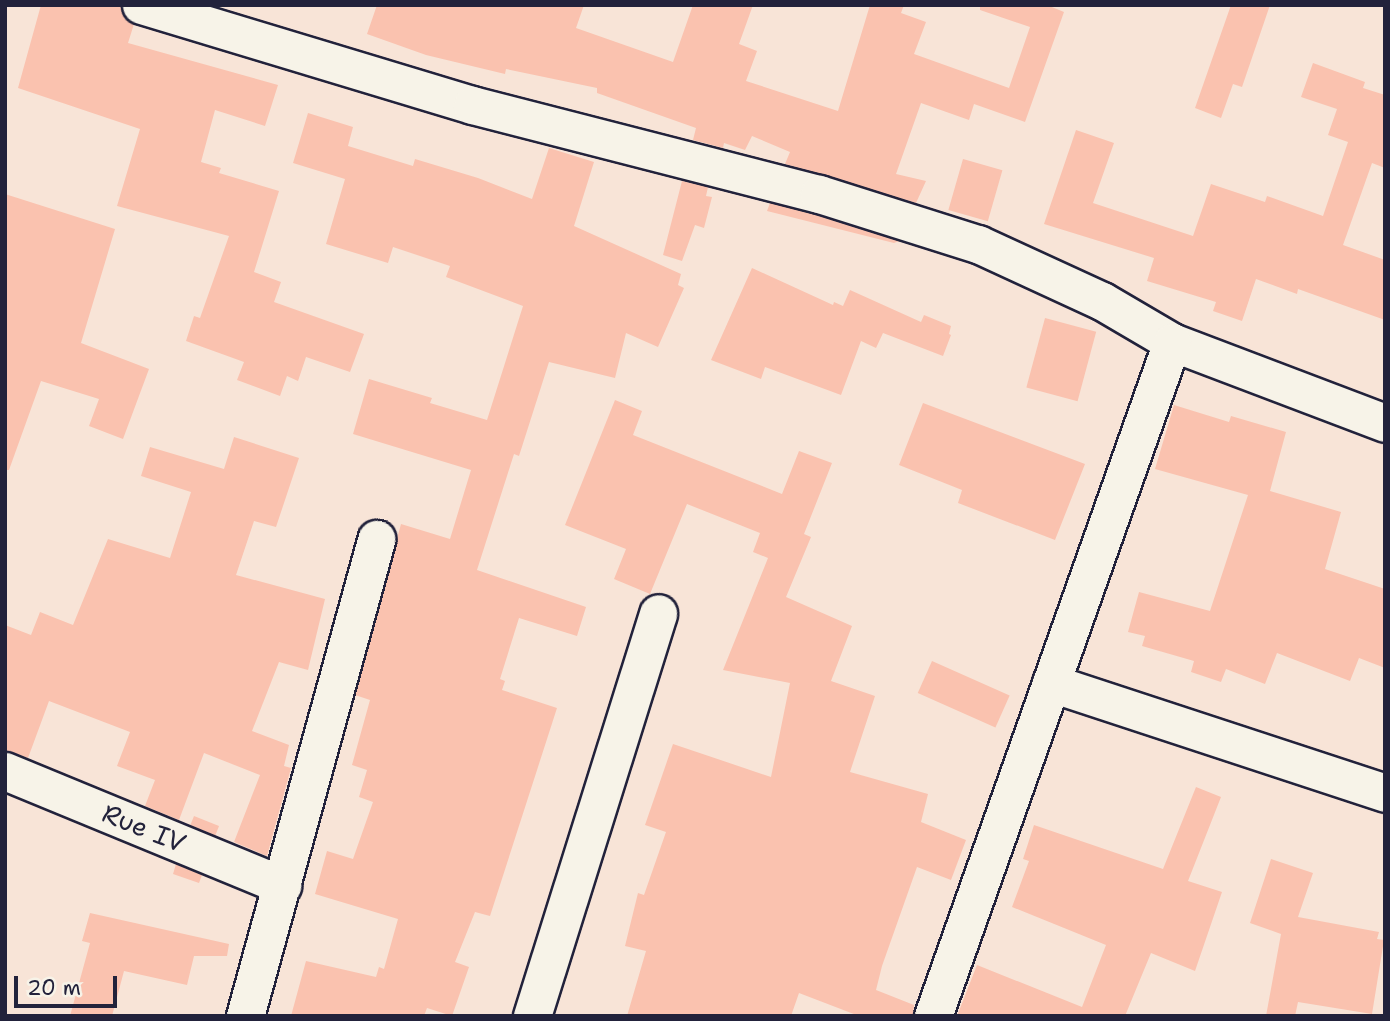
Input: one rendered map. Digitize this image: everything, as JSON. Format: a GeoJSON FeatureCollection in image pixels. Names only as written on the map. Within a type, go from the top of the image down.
{"type":"FeatureCollection","features":[{"type":"Feature","properties":{"kind":"street"},"geometry":{"type":"LineString","coordinates":[[141,5],[472,105],[819,194],[978,244],[1102,301],[1172,342],[1385,423]]}},
{"type":"Feature","properties":{"kind":"street"},"geometry":{"type":"LineString","coordinates":[[933,1016],[1172,342]]}},
{"type":"Feature","properties":{"kind":"street"},"geometry":{"type":"LineString","coordinates":[[245,1016],[376,539]]}},
{"type":"Feature","properties":{"kind":"street"},"geometry":{"type":"LineString","coordinates":[[533,1016],[658,613]]}},
{"type":"Feature","properties":{"kind":"street"},"geometry":{"type":"LineString","coordinates":[[1051,683],[1385,793]]}},
{"type":"Feature","properties":{"kind":"street","name":"Rue IV"},"geometry":{"type":"LineString","coordinates":[[5,771],[282,886]]}},
{"type":"Feature","properties":{"kind":"building"},"geometry":{"type":"Polygon","coordinates":[[[41,5],[121,5],[125,19],[134,24],[128,43],[278,85],[265,126],[215,110],[201,162],[221,168],[219,173],[279,191],[254,272],[281,282],[274,302],[364,334],[350,372],[306,357],[298,381],[287,376],[280,396],[237,380],[244,362],[186,341],[194,316],[200,318],[229,236],[117,206],[140,129],[18,88],[41,5]]]}},
{"type":"Feature","properties":{"kind":"building"},"geometry":{"type":"Polygon","coordinates":[[[377,5],[584,5],[576,28],[673,62],[693,5],[753,5],[739,44],[757,51],[746,81],[838,111],[870,5],[904,5],[901,13],[926,22],[914,54],[1009,88],[1030,27],[980,10],[980,5],[1047,5],[1064,12],[1025,122],[974,104],[969,120],[921,103],[896,174],[926,181],[916,203],[785,164],[790,152],[752,136],[745,150],[724,143],[723,148],[693,140],[696,128],[597,93],[597,88],[506,69],[505,74],[426,55],[367,34],[377,5]]]}},
{"type":"Feature","properties":{"kind":"building"},"geometry":{"type":"Polygon","coordinates":[[[1231,5],[1270,5],[1242,87],[1233,84],[1221,118],[1195,108],[1231,5]]]}},
{"type":"Feature","properties":{"kind":"building"},"geometry":{"type":"Polygon","coordinates":[[[1313,63],[1365,82],[1363,88],[1385,95],[1385,168],[1372,163],[1343,245],[1385,260],[1385,320],[1298,289],[1297,294],[1256,279],[1242,321],[1213,311],[1216,302],[1147,281],[1154,258],[1044,224],[1076,130],[1114,143],[1093,203],[1193,236],[1211,184],[1265,202],[1267,196],[1323,216],[1348,142],[1328,135],[1337,109],[1301,97],[1313,63]]]}},
{"type":"Feature","properties":{"kind":"building"},"geometry":{"type":"Polygon","coordinates":[[[308,113],[353,127],[348,146],[413,166],[415,159],[478,178],[532,199],[549,148],[594,162],[574,226],[681,274],[678,285],[684,288],[658,347],[626,333],[615,378],[549,362],[519,456],[514,454],[477,570],[586,607],[577,636],[519,618],[500,679],[505,681],[502,690],[557,708],[490,916],[475,912],[455,962],[469,967],[452,1016],[427,1008],[424,1016],[291,1016],[306,961],[376,977],[379,967],[384,969],[398,919],[315,894],[327,851],[353,859],[373,802],[359,797],[367,770],[352,765],[370,700],[355,695],[401,524],[450,539],[471,470],[353,434],[369,379],[432,398],[430,403],[487,420],[523,306],[446,277],[450,266],[393,247],[388,263],[326,244],[345,179],[293,163],[308,113]]]}},
{"type":"Feature","properties":{"kind":"building"},"geometry":{"type":"Polygon","coordinates":[[[963,159],[1002,170],[988,221],[948,210],[963,159]]]}},
{"type":"Feature","properties":{"kind":"building"},"geometry":{"type":"Polygon","coordinates":[[[682,181],[708,187],[706,196],[712,197],[704,228],[695,225],[682,261],[663,255],[682,181]]]}},
{"type":"Feature","properties":{"kind":"building"},"geometry":{"type":"Polygon","coordinates":[[[5,194],[115,229],[81,343],[149,369],[123,439],[89,426],[99,399],[41,381],[9,470],[5,470],[5,194]]]}},
{"type":"Feature","properties":{"kind":"building"},"geometry":{"type":"Polygon","coordinates":[[[770,203],[899,241],[894,243],[767,211],[770,203]]]}},
{"type":"Feature","properties":{"kind":"building"},"geometry":{"type":"Polygon","coordinates":[[[752,268],[833,305],[834,302],[843,306],[850,290],[921,322],[924,315],[951,326],[951,335],[943,356],[883,333],[876,348],[861,341],[841,395],[765,367],[761,379],[711,360],[752,268]]]}},
{"type":"Feature","properties":{"kind":"building"},"geometry":{"type":"Polygon","coordinates":[[[1045,318],[1096,332],[1078,401],[1026,388],[1045,318]]]}},
{"type":"Feature","properties":{"kind":"building"},"geometry":{"type":"Polygon","coordinates":[[[615,400],[642,411],[633,435],[782,494],[799,451],[832,463],[804,534],[811,537],[786,597],[852,626],[831,681],[875,696],[850,772],[928,794],[921,822],[966,840],[951,880],[917,867],[882,966],[876,990],[914,1005],[913,1016],[859,1016],[799,993],[791,1016],[627,1016],[646,951],[625,946],[638,893],[644,895],[666,832],[645,825],[673,744],[771,777],[790,683],[723,670],[768,558],[753,552],[760,533],[687,504],[650,594],[614,579],[626,549],[565,525],[615,400]]]}},
{"type":"Feature","properties":{"kind":"building"},"geometry":{"type":"Polygon","coordinates":[[[923,403],[1085,464],[1055,540],[958,503],[962,490],[899,465],[923,403]]]}},
{"type":"Feature","properties":{"kind":"building"},"geometry":{"type":"Polygon","coordinates":[[[1174,405],[1229,422],[1231,416],[1286,432],[1270,491],[1341,512],[1325,569],[1385,589],[1385,668],[1359,658],[1350,681],[1277,653],[1265,684],[1226,669],[1221,682],[1191,672],[1194,661],[1142,646],[1145,636],[1128,632],[1139,592],[1210,611],[1248,495],[1155,469],[1174,405]]]}},
{"type":"Feature","properties":{"kind":"building"},"geometry":{"type":"Polygon","coordinates":[[[234,437],[299,458],[276,527],[254,521],[236,575],[325,599],[308,670],[279,662],[252,731],[289,745],[284,766],[291,768],[267,856],[234,842],[260,775],[204,753],[179,820],[145,806],[155,780],[117,766],[130,732],[49,701],[28,758],[5,750],[5,625],[31,635],[40,612],[73,625],[108,539],[170,558],[191,492],[141,476],[150,447],[224,469],[234,437]]]}},
{"type":"Feature","properties":{"kind":"building"},"geometry":{"type":"Polygon","coordinates":[[[932,661],[1010,696],[995,728],[918,693],[932,661]]]}},
{"type":"Feature","properties":{"kind":"building"},"geometry":{"type":"Polygon","coordinates":[[[1196,787],[1221,797],[1188,881],[1222,892],[1195,971],[1151,953],[1125,1016],[957,1016],[977,965],[1082,1007],[1106,945],[1012,907],[1029,861],[1023,859],[1034,825],[1163,869],[1196,787]]]}},
{"type":"Feature","properties":{"kind":"building"},"geometry":{"type":"Polygon","coordinates":[[[194,816],[219,826],[215,835],[190,825],[194,816]]]}},
{"type":"Feature","properties":{"kind":"building"},"geometry":{"type":"Polygon","coordinates":[[[1271,859],[1313,873],[1298,917],[1379,932],[1377,939],[1384,940],[1372,1014],[1298,1002],[1295,1016],[1266,1016],[1281,934],[1250,923],[1271,859]]]}},
{"type":"Feature","properties":{"kind":"building"},"geometry":{"type":"Polygon","coordinates":[[[176,864],[202,875],[199,883],[173,874],[176,864]]]}},
{"type":"Feature","properties":{"kind":"building"},"geometry":{"type":"Polygon","coordinates":[[[90,913],[229,944],[227,956],[194,956],[187,985],[124,971],[112,1016],[70,1016],[90,943],[82,941],[90,913]]]}}]}
